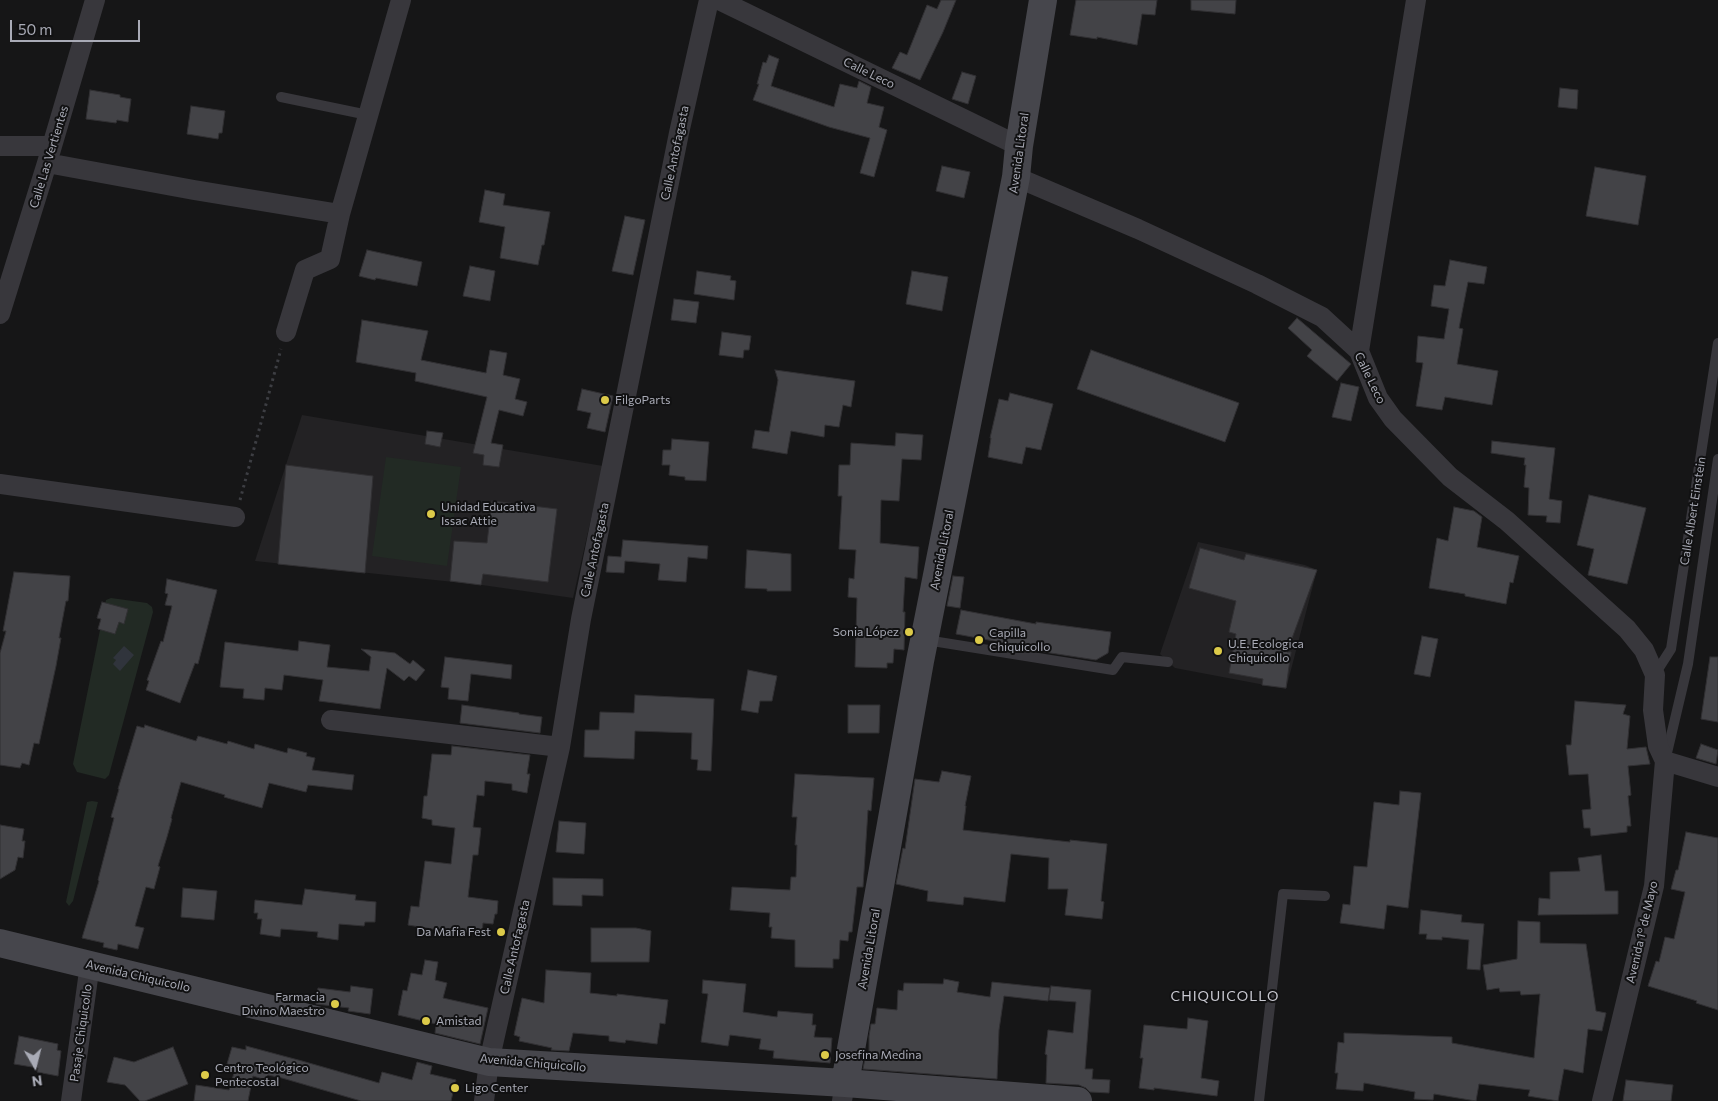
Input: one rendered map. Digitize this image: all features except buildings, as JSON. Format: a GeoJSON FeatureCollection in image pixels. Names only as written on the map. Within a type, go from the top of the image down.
{"type":"FeatureCollection","features":[{"type":"Feature","properties":{"kind":"street","name":"Calle Las Vertientes"},"geometry":{"type":"LineString","coordinates":[[0,314],[50,155],[95,0]]}},
{"type":"Feature","properties":{"kind":"street"},"geometry":{"type":"LineString","coordinates":[[286,332],[305,270],[330,259],[340,214],[401,0]]}},
{"type":"Feature","properties":{"kind":"street","name":"Calle Antofagasta"},"geometry":{"type":"LineString","coordinates":[[484,1101],[489,1062],[560,747],[583,610],[678,133],[709,0]]}},
{"type":"Feature","properties":{"kind":"street","name":"Calle Leco"},"geometry":{"type":"LineString","coordinates":[[719,0],[1019,146]]}},
{"type":"Feature","properties":{"kind":"street","name":"Avenida Litoral"},"geometry":{"type":"LineString","coordinates":[[844,1092],[924,640],[1016,177],[1019,146],[1043,0]]}},
{"type":"Feature","properties":{"kind":"street"},"geometry":{"type":"LineString","coordinates":[[1359,351],[1416,0]]}},
{"type":"Feature","properties":{"kind":"street"},"geometry":{"type":"LineString","coordinates":[[0,146],[50,155],[194,190],[340,214]]}},
{"type":"Feature","properties":{"kind":"street","name":"Calle Leco"},"geometry":{"type":"LineString","coordinates":[[1016,177],[1138,229],[1257,284],[1322,317],[1359,351],[1378,398],[1393,419],[1450,477],[1507,521],[1627,629],[1644,650],[1655,675]]}},
{"type":"Feature","properties":{"kind":"street"},"geometry":{"type":"LineString","coordinates":[[0,484],[235,517]]}},
{"type":"Feature","properties":{"kind":"street"},"geometry":{"type":"LineString","coordinates":[[1655,675],[1653,710],[1658,746],[1665,761],[1718,777]]}},
{"type":"Feature","properties":{"kind":"street"},"geometry":{"type":"LineString","coordinates":[[331,720],[560,747]]}},
{"type":"Feature","properties":{"kind":"street","name":"Avenida 1º de Mayo"},"geometry":{"type":"LineString","coordinates":[[1602,1101],[1654,886],[1665,761]]}},
{"type":"Feature","properties":{"kind":"street","name":"Avenida Chiquicollo"},"geometry":{"type":"LineString","coordinates":[[0,943],[34,946],[489,1062],[844,1092],[1078,1101]]}},
{"type":"Feature","properties":{"kind":"street","name":"Pasaje Chiquicollo"},"geometry":{"type":"LineString","coordinates":[[71,1101],[75,958]]}},
{"type":"Feature","properties":{"kind":"lane"},"geometry":{"type":"LineString","coordinates":[[281,97],[368,115]]}},
{"type":"Feature","properties":{"kind":"lane","name":"Calle Albert Einstein"},"geometry":{"type":"LineString","coordinates":[[1655,675],[1671,649],[1718,343]]}},
{"type":"Feature","properties":{"kind":"lane","name":"Calle Albert Einstein"},"geometry":{"type":"LineString","coordinates":[[1665,761],[1688,664],[1718,459]]}},
{"type":"Feature","properties":{"kind":"lane"},"geometry":{"type":"LineString","coordinates":[[924,640],[1113,670],[1122,657],[1168,662]]}},
{"type":"Feature","properties":{"kind":"lane"},"geometry":{"type":"LineString","coordinates":[[1260,1101],[1283,894],[1325,896]]}},
{"type":"Feature","properties":{"kind":"path"},"geometry":{"type":"LineString","coordinates":[[235,517],[286,332]]}},
{"type":"Feature","properties":{"kind":"shaded area","name":"Unidad Educativa Issac Attie"},"geometry":{"type":"Polygon","coordinates":[[[302,415],[603,466],[573,598],[482,585],[255,561],[302,415]]]}},
{"type":"Feature","properties":{"kind":"shaded area"},"geometry":{"type":"Polygon","coordinates":[[[386,457],[461,467],[447,566],[372,556],[386,457]]]}},
{"type":"Feature","properties":{"kind":"shaded area"},"geometry":{"type":"Polygon","coordinates":[[[1198,542],[1305,565],[1317,570],[1286,689],[1175,668],[1160,654],[1198,542]]]}},
{"type":"Feature","properties":{"kind":"shaded area"},"geometry":{"type":"Polygon","coordinates":[[[111,598],[147,603],[152,607],[153,612],[109,775],[105,779],[77,772],[73,764],[106,600],[111,598]]]}},
{"type":"Feature","properties":{"kind":"shaded area"},"geometry":{"type":"Polygon","coordinates":[[[124,646],[134,655],[120,671],[113,664],[116,660],[113,658],[124,646]]]}},
{"type":"Feature","properties":{"kind":"shaded area"},"geometry":{"type":"Polygon","coordinates":[[[87,802],[98,802],[73,901],[69,906],[66,902],[87,802]]]}},
{"type":"Feature","properties":{"kind":"place","name":"FilgoParts"},"geometry":{"type":"Point","coordinates":[605,400]}},
{"type":"Feature","properties":{"kind":"place","name":"Unidad Educativa Issac Attie"},"geometry":{"type":"Point","coordinates":[431,514]}},
{"type":"Feature","properties":{"kind":"place","name":"Sonia López"},"geometry":{"type":"Point","coordinates":[909,632]}},
{"type":"Feature","properties":{"kind":"place","name":"Capilla Chiquicollo"},"geometry":{"type":"Point","coordinates":[979,640]}},
{"type":"Feature","properties":{"kind":"place","name":"U.E. Ecologica Chiquicollo"},"geometry":{"type":"Point","coordinates":[1218,651]}},
{"type":"Feature","properties":{"kind":"place","name":"Da Mafia Fest"},"geometry":{"type":"Point","coordinates":[501,932]}},
{"type":"Feature","properties":{"kind":"place","name":"Farmacia Divino Maestro"},"geometry":{"type":"Point","coordinates":[335,1004]}},
{"type":"Feature","properties":{"kind":"place","name":"Amistad"},"geometry":{"type":"Point","coordinates":[426,1021]}},
{"type":"Feature","properties":{"kind":"place","name":"Josefina Medina"},"geometry":{"type":"Point","coordinates":[825,1055]}},
{"type":"Feature","properties":{"kind":"place","name":"Centro Teológico Pentecostal"},"geometry":{"type":"Point","coordinates":[205,1075]}},
{"type":"Feature","properties":{"kind":"place","name":"Ligo Center"},"geometry":{"type":"Point","coordinates":[455,1088]}},
{"type":"Feature","properties":{"kind":"district","name":"CHIQUICOLLO"},"geometry":{"type":"Point","coordinates":[1225,996]}}]}
